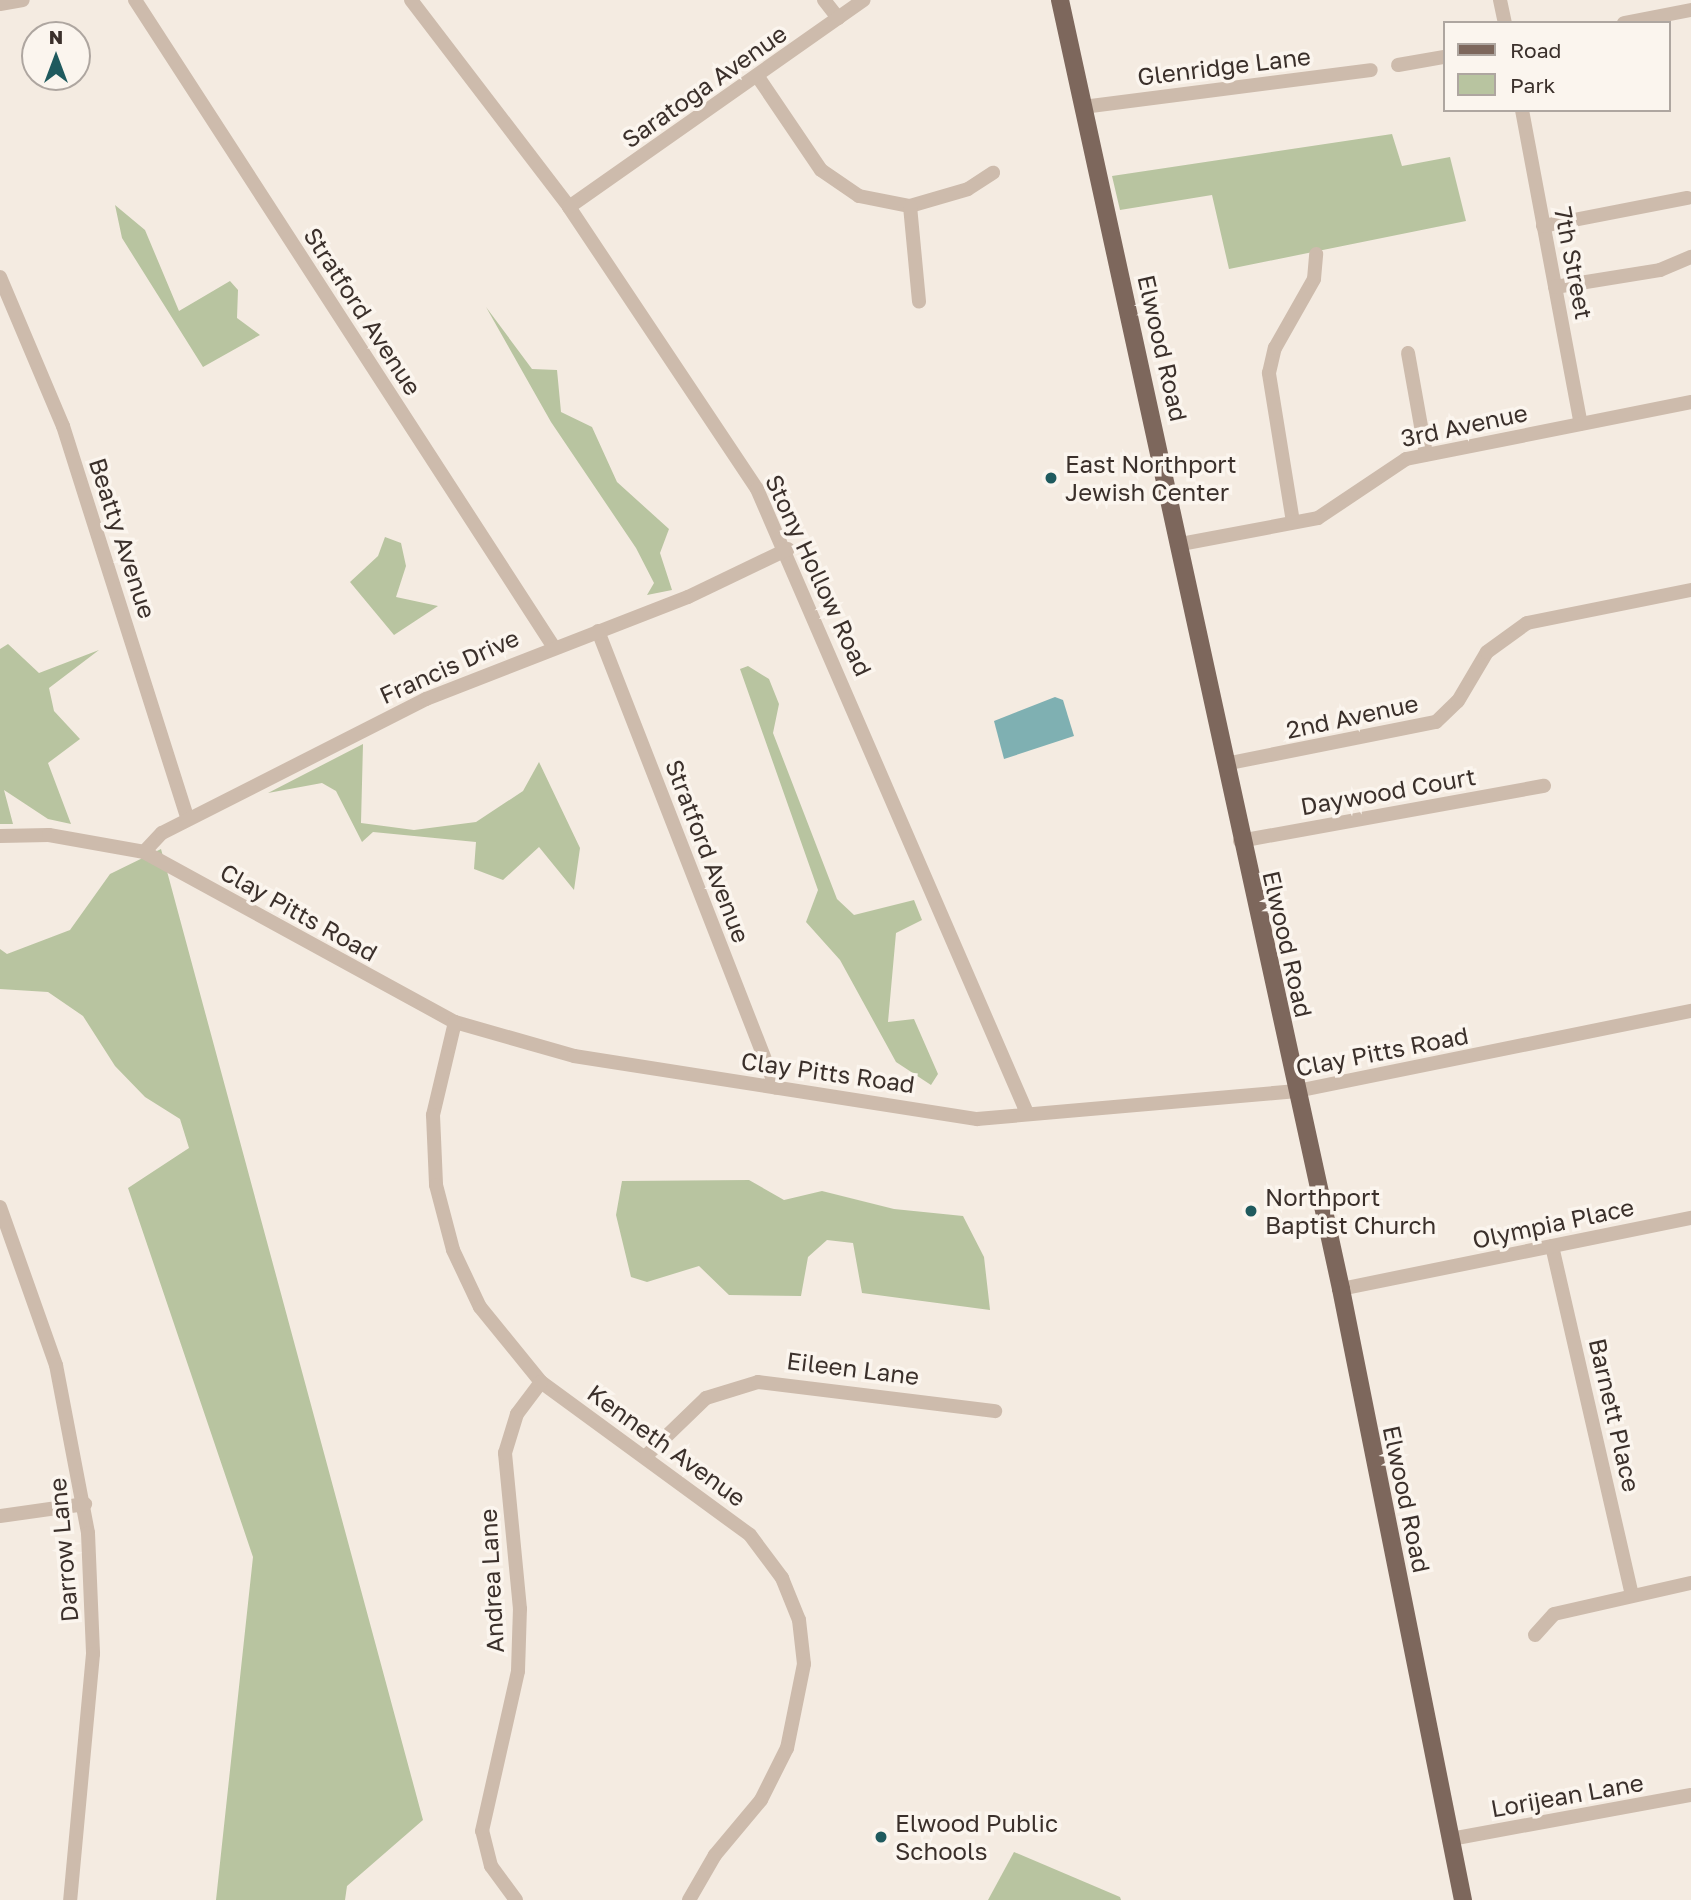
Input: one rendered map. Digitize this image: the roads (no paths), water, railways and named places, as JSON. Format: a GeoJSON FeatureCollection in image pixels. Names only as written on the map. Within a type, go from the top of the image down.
{"type":"FeatureCollection","features":[{"type":"Feature","properties":{"kind":"main road","name":"Elwood Road"},"geometry":{"type":"LineString","coordinates":[[1060,0],[1181,544],[1240,841],[1341,1289],[1463,1900]]}},
{"type":"Feature","properties":{"kind":"street"},"geometry":{"type":"LineString","coordinates":[[0,4],[23,0]]}},
{"type":"Feature","properties":{"kind":"street","name":"Stratford Avenue"},"geometry":{"type":"LineString","coordinates":[[135,0],[553,646]]}},
{"type":"Feature","properties":{"kind":"street","name":"Stony Hollow Road"},"geometry":{"type":"LineString","coordinates":[[411,0],[569,207],[737,456],[788,549],[1027,1113]]}},
{"type":"Feature","properties":{"kind":"street"},"geometry":{"type":"LineString","coordinates":[[824,0],[838,18]]}},
{"type":"Feature","properties":{"kind":"street","name":"Saratoga Avenue"},"geometry":{"type":"LineString","coordinates":[[569,207],[758,77],[864,0]]}},
{"type":"Feature","properties":{"kind":"street"},"geometry":{"type":"LineString","coordinates":[[1500,0],[1505,21]]}},
{"type":"Feature","properties":{"kind":"street"},"geometry":{"type":"LineString","coordinates":[[1634,21],[1691,10]]}},
{"type":"Feature","properties":{"kind":"street"},"geometry":{"type":"LineString","coordinates":[[1398,65],[1442,57]]}},
{"type":"Feature","properties":{"kind":"street","name":"Glenridge Lane"},"geometry":{"type":"LineString","coordinates":[[1083,107],[1371,70]]}},
{"type":"Feature","properties":{"kind":"street"},"geometry":{"type":"LineString","coordinates":[[758,77],[821,170],[859,196],[910,206],[968,189],[993,173]]}},
{"type":"Feature","properties":{"kind":"street","name":"7th Street"},"geometry":{"type":"LineString","coordinates":[[1522,112],[1581,424]]}},
{"type":"Feature","properties":{"kind":"street"},"geometry":{"type":"LineString","coordinates":[[1543,226],[1687,198]]}},
{"type":"Feature","properties":{"kind":"street"},"geometry":{"type":"LineString","coordinates":[[910,206],[919,302]]}},
{"type":"Feature","properties":{"kind":"street"},"geometry":{"type":"LineString","coordinates":[[1293,522],[1269,373],[1275,348],[1314,279],[1316,254]]}},
{"type":"Feature","properties":{"kind":"street"},"geometry":{"type":"LineString","coordinates":[[1555,287],[1660,270],[1691,257]]}},
{"type":"Feature","properties":{"kind":"street","name":"Beatty Avenue"},"geometry":{"type":"LineString","coordinates":[[0,277],[63,426],[188,819]]}},
{"type":"Feature","properties":{"kind":"street"},"geometry":{"type":"LineString","coordinates":[[1408,353],[1426,454]]}},
{"type":"Feature","properties":{"kind":"street","name":"3rd Avenue"},"geometry":{"type":"LineString","coordinates":[[1181,544],[1293,522],[1338,509],[1389,466],[1426,454],[1691,402]]}},
{"type":"Feature","properties":{"kind":"street","name":"Francis Drive"},"geometry":{"type":"LineString","coordinates":[[144,852],[188,819],[426,699],[553,646],[598,631],[788,549]]}},
{"type":"Feature","properties":{"kind":"street","name":"2nd Avenue"},"geometry":{"type":"LineString","coordinates":[[1225,764],[1436,722],[1458,701],[1487,652],[1527,623],[1691,590]]}},
{"type":"Feature","properties":{"kind":"street","name":"Stratford Avenue"},"geometry":{"type":"LineString","coordinates":[[598,631],[776,1088]]}},
{"type":"Feature","properties":{"kind":"street","name":"Daywood Court"},"geometry":{"type":"LineString","coordinates":[[1240,841],[1544,786]]}},
{"type":"Feature","properties":{"kind":"street","name":"Clay Pitts Road"},"geometry":{"type":"LineString","coordinates":[[0,836],[49,835],[144,852],[455,1022],[574,1056],[977,1119],[1297,1091],[1691,1011]]}},
{"type":"Feature","properties":{"kind":"street","name":"Kenneth Avenue"},"geometry":{"type":"LineString","coordinates":[[455,1022],[433,1115],[444,1222],[480,1307],[541,1381],[729,1516],[767,1555],[791,1597],[802,1640],[801,1689],[787,1748],[761,1800],[715,1855],[689,1900]]}},
{"type":"Feature","properties":{"kind":"street","name":"Darrow Lane"},"geometry":{"type":"LineString","coordinates":[[0,1207],[56,1365],[85,1504],[93,1654],[70,1900]]}},
{"type":"Feature","properties":{"kind":"street","name":"Olympia Place"},"geometry":{"type":"LineString","coordinates":[[1341,1289],[1691,1218]]}},
{"type":"Feature","properties":{"kind":"street","name":"Barnett Place"},"geometry":{"type":"LineString","coordinates":[[1552,1246],[1632,1594]]}},
{"type":"Feature","properties":{"kind":"street","name":"Andrea Lane"},"geometry":{"type":"LineString","coordinates":[[516,1900],[491,1866],[482,1831],[519,1660],[505,1453],[517,1414],[541,1381]]}},
{"type":"Feature","properties":{"kind":"street","name":"Eileen Lane"},"geometry":{"type":"LineString","coordinates":[[647,1455],[705,1398],[758,1381],[995,1411]]}},
{"type":"Feature","properties":{"kind":"street"},"geometry":{"type":"LineString","coordinates":[[0,1516],[85,1504]]}},
{"type":"Feature","properties":{"kind":"street"},"geometry":{"type":"LineString","coordinates":[[1535,1635],[1554,1614],[1632,1594],[1691,1583]]}},
{"type":"Feature","properties":{"kind":"street","name":"Lorijean Lane"},"geometry":{"type":"LineString","coordinates":[[1451,1839],[1691,1795]]}},
{"type":"Feature","properties":{"kind":"water"},"geometry":{"type":"Polygon","coordinates":[[[1055,697],[1063,700],[1074,736],[1004,759],[994,721],[1055,697]]]}},
{"type":"Feature","properties":{"kind":"place","name":"East Northport Jewish Center"},"geometry":{"type":"Point","coordinates":[1051,478]}},
{"type":"Feature","properties":{"kind":"place","name":"Northport Baptist Church"},"geometry":{"type":"Point","coordinates":[1251,1211]}},
{"type":"Feature","properties":{"kind":"place","name":"Elwood Public Schools"},"geometry":{"type":"Point","coordinates":[881,1837]}}]}
